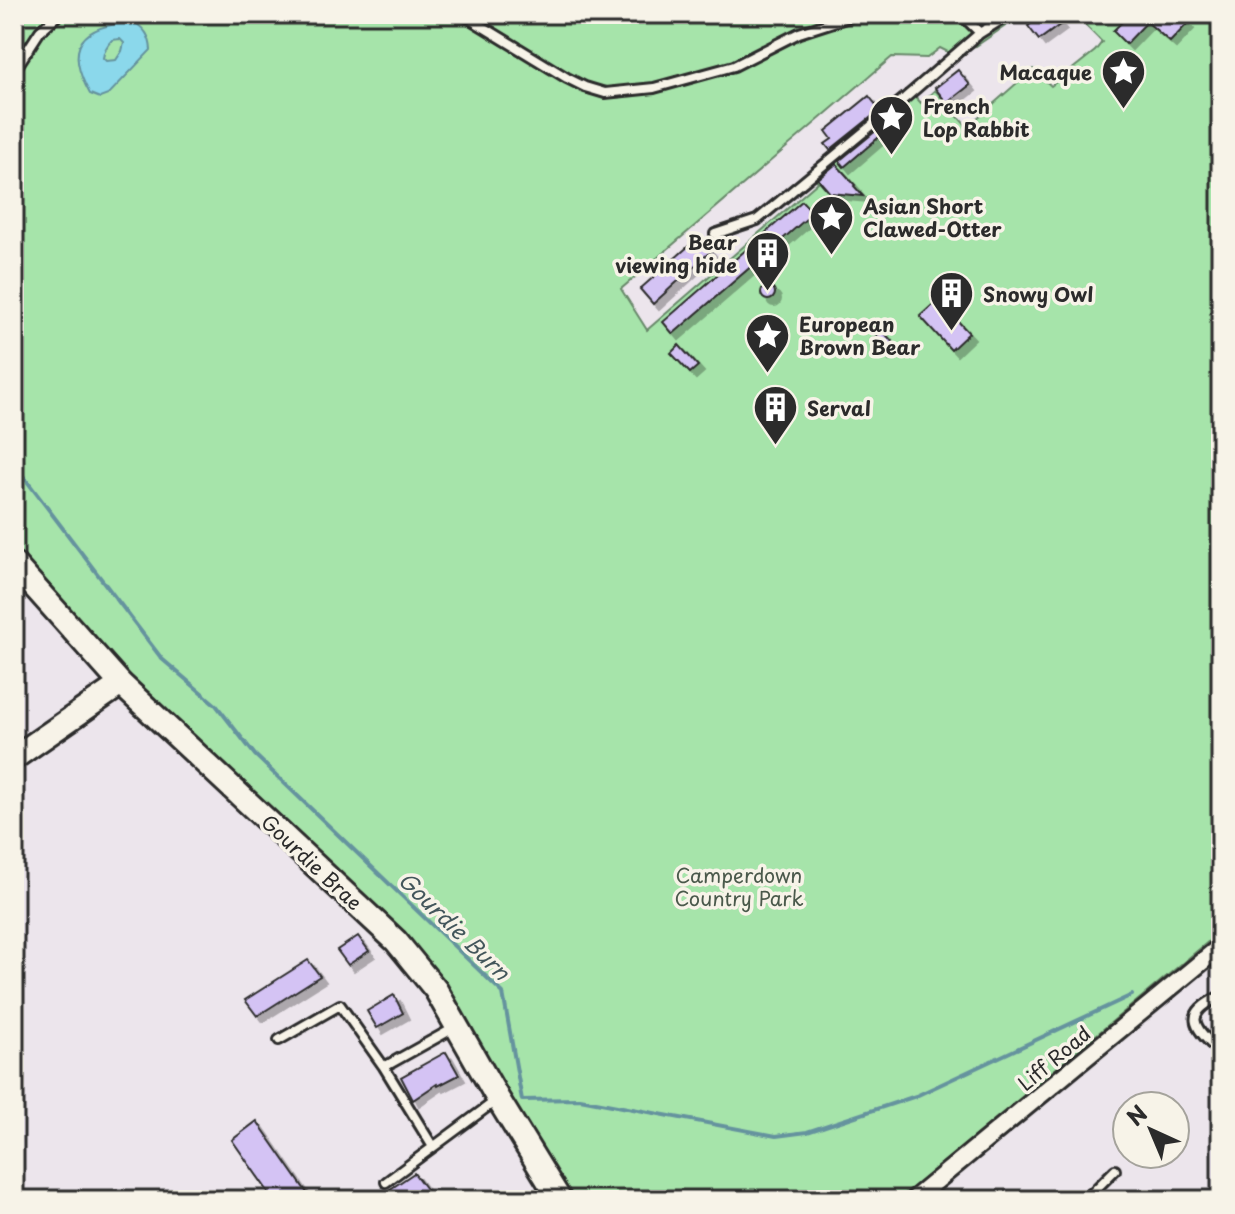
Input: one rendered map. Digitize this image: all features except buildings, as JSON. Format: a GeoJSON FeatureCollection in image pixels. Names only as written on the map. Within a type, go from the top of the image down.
{"type":"FeatureCollection","features":[{"type":"Feature","properties":{"kind":"street","name":"Gourdie Brae"},"geometry":{"type":"LineString","coordinates":[[14,564],[121,684],[396,941],[436,990],[560,1200]]}},
{"type":"Feature","properties":{"kind":"street"},"geometry":{"type":"LineString","coordinates":[[14,758],[121,684]]}},
{"type":"Feature","properties":{"kind":"street","name":"Liff Road"},"geometry":{"type":"LineString","coordinates":[[913,1200],[1221,946]]}},
{"type":"Feature","properties":{"kind":"lane"},"geometry":{"type":"LineString","coordinates":[[14,71],[40,31],[59,14]]}},
{"type":"Feature","properties":{"kind":"lane"},"geometry":{"type":"LineString","coordinates":[[462,14],[567,78],[605,93],[654,88],[734,66],[799,33],[858,14]]}},
{"type":"Feature","properties":{"kind":"lane"},"geometry":{"type":"LineString","coordinates":[[961,14],[980,33]]}},
{"type":"Feature","properties":{"kind":"lane"},"geometry":{"type":"LineString","coordinates":[[715,234],[757,220],[980,33],[1010,14]]}},
{"type":"Feature","properties":{"kind":"lane"},"geometry":{"type":"LineString","coordinates":[[1221,996],[1201,1007],[1195,1019],[1221,1054]]}},
{"type":"Feature","properties":{"kind":"lane"},"geometry":{"type":"LineString","coordinates":[[279,1040],[340,1005],[384,1067],[433,1147]]}},
{"type":"Feature","properties":{"kind":"lane"},"geometry":{"type":"LineString","coordinates":[[384,1067],[456,1027]]}},
{"type":"Feature","properties":{"kind":"lane"},"geometry":{"type":"LineString","coordinates":[[386,1182],[498,1099]]}},
{"type":"Feature","properties":{"kind":"lane"},"geometry":{"type":"LineString","coordinates":[[1085,1200],[1115,1170]]}},
{"type":"Feature","properties":{"kind":"green space","name":"Camperdown Country Park"},"geometry":{"type":"Polygon","coordinates":[[[14,14],[1023,14],[976,46],[962,48],[954,55],[940,48],[927,58],[892,57],[621,289],[647,330],[818,182],[815,178],[913,94],[921,103],[935,90],[967,127],[1033,69],[1051,86],[1095,51],[1102,42],[1074,14],[1221,14],[1221,931],[898,1200],[565,1200],[436,990],[14,564],[14,14]]]}},
{"type":"Feature","properties":{"kind":"water"},"geometry":{"type":"Polygon","coordinates":[[[134,22],[144,30],[151,50],[108,95],[100,98],[90,94],[82,77],[78,51],[90,33],[116,24],[134,22]],[[120,39],[112,40],[103,58],[106,61],[116,60],[124,43],[120,39]]]}},
{"type":"Feature","properties":{"kind":"waterway","name":"Gourdie Burn"},"geometry":{"type":"LineString","coordinates":[[14,464],[162,659],[216,705],[255,755],[503,993],[522,1100],[580,1099],[776,1136],[807,1132],[916,1096],[1132,995]]}},
{"type":"Feature","properties":{"kind":"place","name":"Macaque"},"geometry":{"type":"Point","coordinates":[1123,111]}},
{"type":"Feature","properties":{"kind":"place","name":"French Lop Rabbit"},"geometry":{"type":"Point","coordinates":[892,157]}},
{"type":"Feature","properties":{"kind":"place","name":"Asian Short Clawed-Otter"},"geometry":{"type":"Point","coordinates":[832,256]}},
{"type":"Feature","properties":{"kind":"place","name":"Bear viewing hide"},"geometry":{"type":"Point","coordinates":[768,293]}},
{"type":"Feature","properties":{"kind":"place","name":"Snowy Owl"},"geometry":{"type":"Point","coordinates":[952,333]}},
{"type":"Feature","properties":{"kind":"place","name":"European Brown Bear"},"geometry":{"type":"Point","coordinates":[768,374]}},
{"type":"Feature","properties":{"kind":"place","name":"Serval"},"geometry":{"type":"Point","coordinates":[776,447]}}]}
